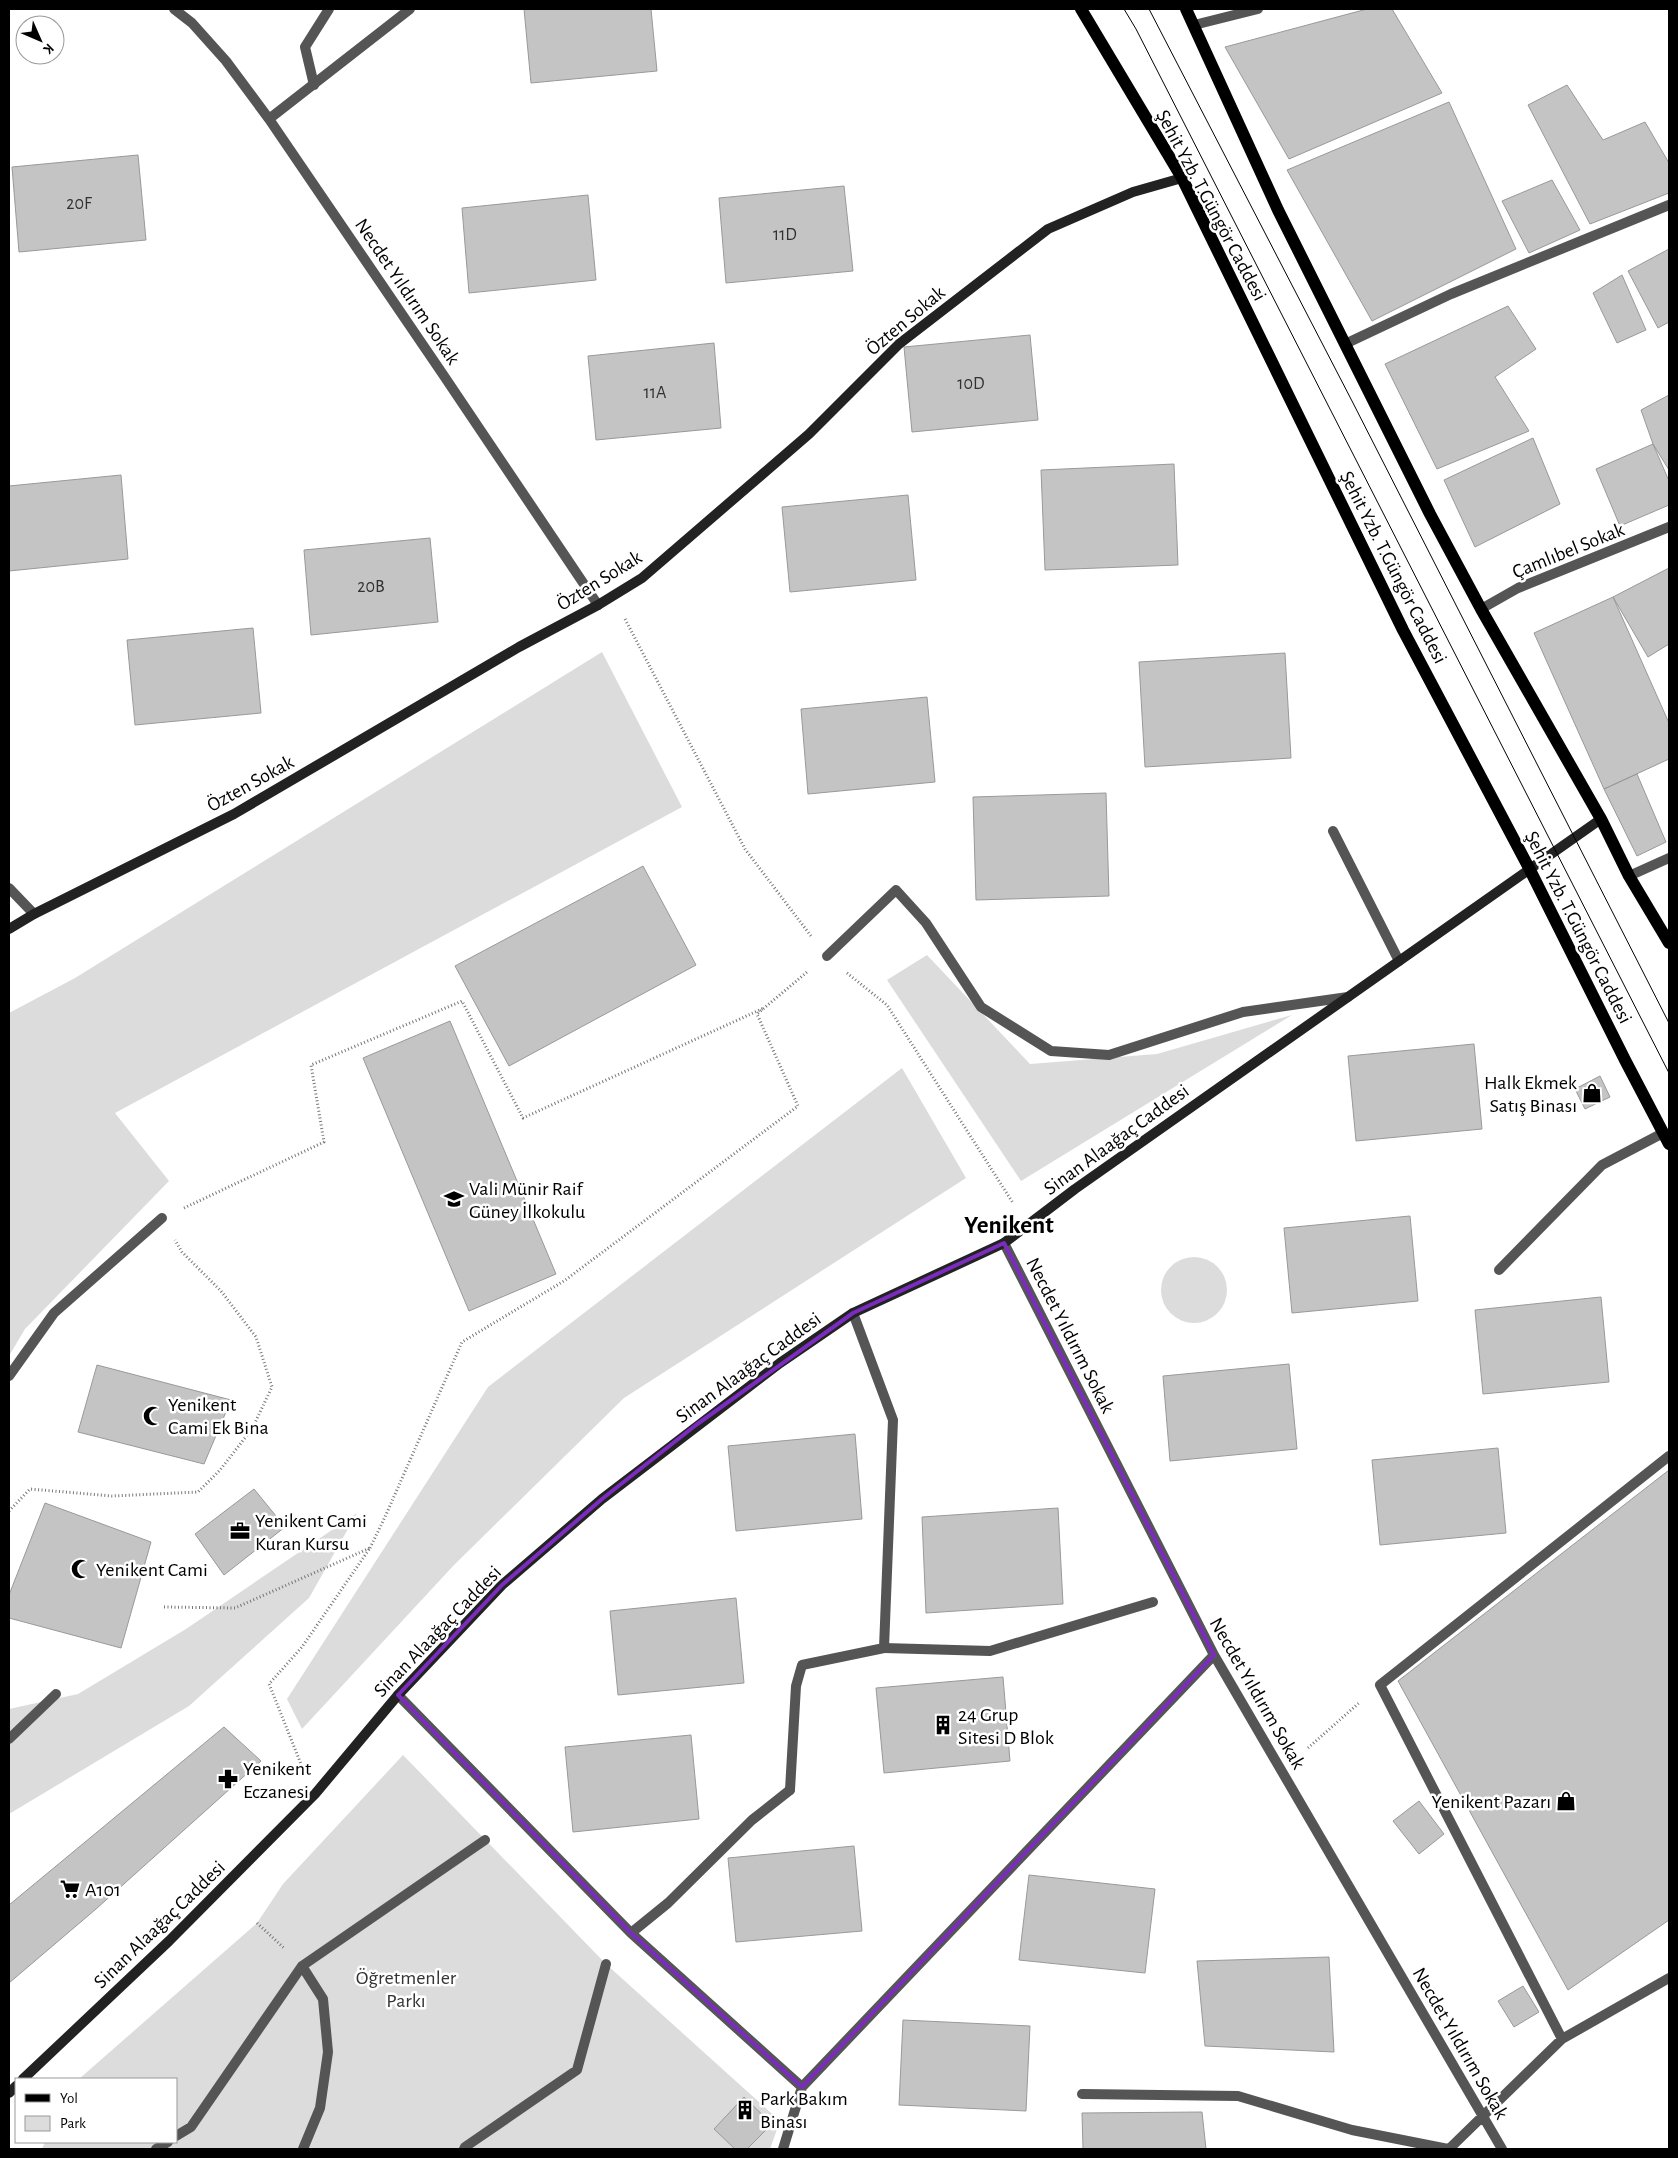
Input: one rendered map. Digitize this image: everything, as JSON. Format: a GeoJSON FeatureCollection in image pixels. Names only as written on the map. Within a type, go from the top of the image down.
{"type":"FeatureCollection","features":[{"type":"Feature","properties":{"kind":"main road","name":"Şehit Yzb. T.Güngör Caddesi"},"geometry":{"type":"LineString","coordinates":[[1081,9],[1182,178],[1403,630],[1529,868],[1666,1138]]}},
{"type":"Feature","properties":{"kind":"main road"},"geometry":{"type":"LineString","coordinates":[[1186,9],[1278,210],[1430,514],[1481,609],[1600,819],[1629,876],[1669,943]]}},
{"type":"Feature","properties":{"kind":"street","name":"Necdet Yıldırım Sokak"},"geometry":{"type":"LineString","coordinates":[[174,9],[192,23],[226,61],[269,119],[598,605]]}},
{"type":"Feature","properties":{"kind":"street"},"geometry":{"type":"LineString","coordinates":[[314,85],[305,47],[329,9]]}},
{"type":"Feature","properties":{"kind":"street"},"geometry":{"type":"LineString","coordinates":[[269,119],[410,9]]}},
{"type":"Feature","properties":{"kind":"street"},"geometry":{"type":"LineString","coordinates":[[1194,25],[1258,9]]}},
{"type":"Feature","properties":{"kind":"street","name":"Özten Sokak"},"geometry":{"type":"LineString","coordinates":[[9,929],[34,914],[234,814],[519,647],[598,605],[642,578],[809,434],[898,344],[1048,229],[1133,192],[1182,178]]}},
{"type":"Feature","properties":{"kind":"street"},"geometry":{"type":"LineString","coordinates":[[1345,344],[1451,294],[1669,205]]}},
{"type":"Feature","properties":{"kind":"street","name":"Çamlıbel Sokak"},"geometry":{"type":"LineString","coordinates":[[1481,609],[1518,588],[1669,527]]}},
{"type":"Feature","properties":{"kind":"street","name":"Sinan Alaağaç Caddesi"},"geometry":{"type":"LineString","coordinates":[[24,2078],[169,1941],[315,1794],[398,1695],[502,1586],[602,1499],[780,1363],[853,1313],[1004,1243],[1075,1189],[1600,819]]}},
{"type":"Feature","properties":{"kind":"street"},"geometry":{"type":"LineString","coordinates":[[1332,831],[1399,961]]}},
{"type":"Feature","properties":{"kind":"street"},"geometry":{"type":"LineString","coordinates":[[1629,876],[1669,858]]}},
{"type":"Feature","properties":{"kind":"street"},"geometry":{"type":"LineString","coordinates":[[9,888],[34,914]]}},
{"type":"Feature","properties":{"kind":"street"},"geometry":{"type":"LineString","coordinates":[[827,956],[896,890],[926,923],[981,1007],[1051,1051],[1108,1055],[1243,1012],[1348,997]]}},
{"type":"Feature","properties":{"kind":"street"},"geometry":{"type":"LineString","coordinates":[[1499,1270],[1602,1165],[1666,1138]]}},
{"type":"Feature","properties":{"kind":"street"},"geometry":{"type":"LineString","coordinates":[[9,1376],[54,1314],[162,1218]]}},
{"type":"Feature","properties":{"kind":"street","name":"Necdet Yıldırım Sokak"},"geometry":{"type":"LineString","coordinates":[[1004,1243],[1214,1655],[1502,2149]]}},
{"type":"Feature","properties":{"kind":"street"},"geometry":{"type":"LineString","coordinates":[[853,1313],[893,1420],[884,1648]]}},
{"type":"Feature","properties":{"kind":"street"},"geometry":{"type":"LineString","coordinates":[[1562,2038],[1380,1686],[1669,1456]]}},
{"type":"Feature","properties":{"kind":"street"},"geometry":{"type":"LineString","coordinates":[[632,1933],[668,1904],[752,1820],[790,1790],[796,1686],[802,1665],[884,1648],[990,1651],[1154,1602]]}},
{"type":"Feature","properties":{"kind":"street"},"geometry":{"type":"LineString","coordinates":[[783,2149],[802,2087],[1214,1655]]}},
{"type":"Feature","properties":{"kind":"street"},"geometry":{"type":"LineString","coordinates":[[9,1738],[56,1694]]}},
{"type":"Feature","properties":{"kind":"street"},"geometry":{"type":"LineString","coordinates":[[398,1695],[632,1933],[802,2087]]}},
{"type":"Feature","properties":{"kind":"street"},"geometry":{"type":"LineString","coordinates":[[178,2135],[190,2127],[302,1966],[486,1840]]}},
{"type":"Feature","properties":{"kind":"street"},"geometry":{"type":"LineString","coordinates":[[464,2149],[464,2147],[577,2070],[606,1964]]}},
{"type":"Feature","properties":{"kind":"street"},"geometry":{"type":"LineString","coordinates":[[302,1966],[323,1999],[328,2052],[320,2108],[303,2149]]}},
{"type":"Feature","properties":{"kind":"street"},"geometry":{"type":"LineString","coordinates":[[1082,2094],[1238,2096],[1352,2130],[1449,2149],[1562,2038],[1669,1978]]}},
{"type":"Feature","properties":{"kind":"path"},"geometry":{"type":"LineString","coordinates":[[613,596],[745,849]]}},
{"type":"Feature","properties":{"kind":"path"},"geometry":{"type":"LineString","coordinates":[[315,1794],[297,1756],[269,1684],[302,1647],[370,1548],[462,1342],[564,1281],[798,1106],[757,1014],[827,956]]}},
{"type":"Feature","properties":{"kind":"path"},"geometry":{"type":"LineString","coordinates":[[9,1511],[30,1488],[112,1496],[198,1492],[220,1470],[252,1430],[272,1387],[256,1337],[221,1291],[182,1252],[162,1218],[324,1142],[311,1065],[462,1001],[523,1118],[764,1008]]}},
{"type":"Feature","properties":{"kind":"path"},"geometry":{"type":"LineString","coordinates":[[887,1005],[1027,1225]]}},
{"type":"Feature","properties":{"kind":"path"},"geometry":{"type":"LineString","coordinates":[[164,1606],[235,1608],[370,1548]]}},
{"type":"Feature","properties":{"kind":"path"},"geometry":{"type":"LineString","coordinates":[[1308,1748],[1380,1686]]}},
{"type":"Feature","properties":{"kind":"path"},"geometry":{"type":"LineString","coordinates":[[257,1923],[302,1966]]}},
{"type":"Feature","properties":{"kind":"highlighted area"},"geometry":{"type":"Polygon","coordinates":[[[1004,1243],[1214,1655],[802,2087],[631,1933],[398,1695],[502,1585],[602,1499],[696,1425],[853,1313],[1004,1243]]]}},
{"type":"Feature","properties":{"kind":"green space"},"geometry":{"type":"Polygon","coordinates":[[[602,652],[682,807],[115,1113],[169,1181],[25,1329],[9,1356],[9,1013],[75,978],[602,652]]]}},
{"type":"Feature","properties":{"kind":"green space"},"geometry":{"type":"Polygon","coordinates":[[[927,955],[1030,1064],[1157,1054],[1292,1015],[1021,1181],[887,980],[927,955]]]}},
{"type":"Feature","properties":{"kind":"green space"},"geometry":{"type":"Polygon","coordinates":[[[902,1068],[966,1178],[624,1398],[454,1565],[302,1729],[287,1699],[488,1387],[902,1068]]]}},
{"type":"Feature","properties":{"kind":"green space"},"geometry":{"type":"Polygon","coordinates":[[[1194,1257],[1207,1260],[1217,1267],[1224,1277],[1227,1290],[1224,1303],[1217,1313],[1207,1320],[1194,1323],[1181,1320],[1171,1313],[1164,1303],[1161,1290],[1164,1277],[1171,1267],[1181,1260],[1194,1257]]]}},
{"type":"Feature","properties":{"kind":"green space"},"geometry":{"type":"Polygon","coordinates":[[[357,1513],[309,1598],[189,1706],[9,1814],[9,1709],[78,1694],[186,1629],[357,1513]]]}},
{"type":"Feature","properties":{"kind":"green space","name":"Öğretmenler Parkı"},"geometry":{"type":"Polygon","coordinates":[[[403,1755],[606,1964],[780,2121],[770,2149],[42,2149],[45,2143],[178,2143],[178,2078],[80,2078],[257,1923],[283,1884],[403,1755]]]}},
{"type":"Feature","properties":{"kind":"building"},"geometry":{"type":"Polygon","coordinates":[[[524,9],[651,9],[657,71],[531,83],[524,9]]]}},
{"type":"Feature","properties":{"kind":"building"},"geometry":{"type":"Polygon","coordinates":[[[1367,9],[1392,9],[1442,93],[1289,159],[1225,47],[1367,9]]]}},
{"type":"Feature","properties":{"kind":"building"},"geometry":{"type":"Polygon","coordinates":[[[1567,85],[1603,140],[1645,122],[1669,163],[1669,193],[1590,224],[1528,105],[1567,85]]]}},
{"type":"Feature","properties":{"kind":"building"},"geometry":{"type":"Polygon","coordinates":[[[1449,102],[1516,249],[1372,321],[1287,170],[1449,102]]]}},
{"type":"Feature","properties":{"kind":"building"},"geometry":{"type":"Polygon","coordinates":[[[138,155],[146,240],[19,252],[12,167],[138,155]]]}},
{"type":"Feature","properties":{"kind":"building"},"geometry":{"type":"Polygon","coordinates":[[[1552,180],[1580,230],[1529,253],[1502,201],[1552,180]]]}},
{"type":"Feature","properties":{"kind":"building"},"geometry":{"type":"Polygon","coordinates":[[[844,186],[853,271],[726,283],[719,198],[844,186]]]}},
{"type":"Feature","properties":{"kind":"building"},"geometry":{"type":"Polygon","coordinates":[[[588,195],[596,280],[469,293],[462,208],[588,195]]]}},
{"type":"Feature","properties":{"kind":"building"},"geometry":{"type":"Polygon","coordinates":[[[1669,249],[1669,322],[1658,328],[1628,271],[1669,249]]]}},
{"type":"Feature","properties":{"kind":"building"},"geometry":{"type":"Polygon","coordinates":[[[1622,275],[1646,330],[1617,343],[1593,293],[1622,275]]]}},
{"type":"Feature","properties":{"kind":"building"},"geometry":{"type":"Polygon","coordinates":[[[1508,306],[1536,349],[1495,377],[1529,431],[1437,469],[1385,364],[1508,306]]]}},
{"type":"Feature","properties":{"kind":"building"},"geometry":{"type":"Polygon","coordinates":[[[1030,335],[1038,420],[912,432],[904,347],[1030,335]]]}},
{"type":"Feature","properties":{"kind":"building"},"geometry":{"type":"Polygon","coordinates":[[[714,343],[721,428],[596,440],[588,356],[714,343]]]}},
{"type":"Feature","properties":{"kind":"building"},"geometry":{"type":"Polygon","coordinates":[[[1669,395],[1669,470],[1653,444],[1641,410],[1669,395]]]}},
{"type":"Feature","properties":{"kind":"building"},"geometry":{"type":"Polygon","coordinates":[[[1533,438],[1560,504],[1475,547],[1444,480],[1533,438]]]}},
{"type":"Feature","properties":{"kind":"building"},"geometry":{"type":"Polygon","coordinates":[[[1653,444],[1669,481],[1669,505],[1620,526],[1596,469],[1653,444]]]}},
{"type":"Feature","properties":{"kind":"building"},"geometry":{"type":"Polygon","coordinates":[[[1174,464],[1178,565],[1045,570],[1041,470],[1174,464]]]}},
{"type":"Feature","properties":{"kind":"building"},"geometry":{"type":"Polygon","coordinates":[[[121,475],[128,559],[9,571],[9,486],[121,475]]]}},
{"type":"Feature","properties":{"kind":"building"},"geometry":{"type":"Polygon","coordinates":[[[908,495],[916,580],[790,592],[782,507],[908,495]]]}},
{"type":"Feature","properties":{"kind":"building"},"geometry":{"type":"Polygon","coordinates":[[[430,538],[438,622],[311,635],[304,550],[430,538]]]}},
{"type":"Feature","properties":{"kind":"building"},"geometry":{"type":"Polygon","coordinates":[[[1669,568],[1669,644],[1648,657],[1613,597],[1669,568]]]}},
{"type":"Feature","properties":{"kind":"building"},"geometry":{"type":"Polygon","coordinates":[[[1613,597],[1669,723],[1669,759],[1604,789],[1534,633],[1613,597]]]}},
{"type":"Feature","properties":{"kind":"building"},"geometry":{"type":"Polygon","coordinates":[[[253,628],[261,713],[135,725],[127,640],[253,628]]]}},
{"type":"Feature","properties":{"kind":"building"},"geometry":{"type":"Polygon","coordinates":[[[1285,653],[1291,758],[1145,767],[1139,662],[1285,653]]]}},
{"type":"Feature","properties":{"kind":"building"},"geometry":{"type":"Polygon","coordinates":[[[927,697],[935,782],[808,794],[801,709],[927,697]]]}},
{"type":"Feature","properties":{"kind":"building"},"geometry":{"type":"Polygon","coordinates":[[[1637,774],[1666,842],[1637,856],[1604,789],[1637,774]]]}},
{"type":"Feature","properties":{"kind":"building"},"geometry":{"type":"Polygon","coordinates":[[[1106,793],[1109,896],[976,900],[973,797],[1106,793]]]}},
{"type":"Feature","properties":{"kind":"building"},"geometry":{"type":"Polygon","coordinates":[[[643,866],[696,965],[509,1066],[455,966],[643,866]]]}},
{"type":"Feature","properties":{"kind":"building"},"geometry":{"type":"Polygon","coordinates":[[[450,1021],[556,1274],[469,1311],[363,1058],[450,1021]]]}},
{"type":"Feature","properties":{"kind":"building"},"geometry":{"type":"Polygon","coordinates":[[[1474,1044],[1482,1129],[1356,1141],[1348,1056],[1474,1044]]]}},
{"type":"Feature","properties":{"kind":"building","name":"Halk Ekmek Satış Binası"},"geometry":{"type":"Polygon","coordinates":[[[1600,1076],[1610,1097],[1585,1109],[1575,1089],[1600,1076]]]}},
{"type":"Feature","properties":{"kind":"building"},"geometry":{"type":"Polygon","coordinates":[[[1410,1216],[1418,1301],[1292,1313],[1284,1228],[1410,1216]]]}},
{"type":"Feature","properties":{"kind":"building"},"geometry":{"type":"Polygon","coordinates":[[[1601,1297],[1609,1382],[1483,1394],[1475,1310],[1601,1297]]]}},
{"type":"Feature","properties":{"kind":"building"},"geometry":{"type":"Polygon","coordinates":[[[1289,1364],[1297,1449],[1170,1461],[1163,1376],[1289,1364]]]}},
{"type":"Feature","properties":{"kind":"building","name":"Yenikent Cami Ek Bina"},"geometry":{"type":"Polygon","coordinates":[[[97,1365],[231,1400],[204,1464],[78,1432],[97,1365]]]}},
{"type":"Feature","properties":{"kind":"building"},"geometry":{"type":"Polygon","coordinates":[[[855,1434],[862,1519],[736,1531],[728,1446],[855,1434]]]}},
{"type":"Feature","properties":{"kind":"building"},"geometry":{"type":"Polygon","coordinates":[[[1498,1448],[1506,1533],[1380,1545],[1372,1460],[1498,1448]]]}},
{"type":"Feature","properties":{"kind":"building","name":"Yenikent Pazarı"},"geometry":{"type":"Polygon","coordinates":[[[1669,1470],[1669,1920],[1568,1990],[1398,1681],[1669,1470]]]}},
{"type":"Feature","properties":{"kind":"building","name":"Yenikent Cami Kuran Kursu"},"geometry":{"type":"Polygon","coordinates":[[[254,1489],[285,1527],[224,1575],[195,1534],[254,1489]]]}},
{"type":"Feature","properties":{"kind":"building","name":"Yenikent Cami"},"geometry":{"type":"Polygon","coordinates":[[[45,1503],[151,1542],[121,1648],[9,1618],[9,1595],[45,1503]]]}},
{"type":"Feature","properties":{"kind":"building"},"geometry":{"type":"Polygon","coordinates":[[[1058,1508],[1063,1604],[926,1613],[922,1517],[1058,1508]]]}},
{"type":"Feature","properties":{"kind":"building"},"geometry":{"type":"Polygon","coordinates":[[[736,1598],[744,1683],[618,1695],[610,1611],[736,1598]]]}},
{"type":"Feature","properties":{"kind":"building","name":"24 Grup Sitesi D Blok"},"geometry":{"type":"Polygon","coordinates":[[[1003,1677],[1010,1761],[884,1773],[876,1688],[1003,1677]]]}},
{"type":"Feature","properties":{"kind":"building"},"geometry":{"type":"Polygon","coordinates":[[[224,1727],[261,1761],[96,1909],[9,1983],[9,1905],[224,1727]]]}},
{"type":"Feature","properties":{"kind":"building"},"geometry":{"type":"Polygon","coordinates":[[[691,1735],[699,1819],[573,1832],[565,1747],[691,1735]]]}},
{"type":"Feature","properties":{"kind":"building"},"geometry":{"type":"Polygon","coordinates":[[[1419,1801],[1444,1834],[1419,1854],[1393,1821],[1419,1801]]]}},
{"type":"Feature","properties":{"kind":"building"},"geometry":{"type":"Polygon","coordinates":[[[854,1846],[862,1931],[736,1942],[728,1858],[854,1846]]]}},
{"type":"Feature","properties":{"kind":"building"},"geometry":{"type":"Polygon","coordinates":[[[1029,1875],[1155,1889],[1145,1973],[1019,1960],[1029,1875]]]}},
{"type":"Feature","properties":{"kind":"building"},"geometry":{"type":"Polygon","coordinates":[[[1329,1957],[1334,2052],[1205,2046],[1197,1961],[1329,1957]]]}},
{"type":"Feature","properties":{"kind":"building"},"geometry":{"type":"Polygon","coordinates":[[[1523,1986],[1539,2012],[1514,2027],[1498,2001],[1523,1986]]]}},
{"type":"Feature","properties":{"kind":"building"},"geometry":{"type":"Polygon","coordinates":[[[903,2020],[1030,2026],[1026,2111],[899,2105],[903,2020]]]}},
{"type":"Feature","properties":{"kind":"building","name":"Park Bakım Binası"},"geometry":{"type":"Polygon","coordinates":[[[744,2097],[772,2124],[747,2149],[735,2149],[714,2129],[744,2097]]]}},
{"type":"Feature","properties":{"kind":"building"},"geometry":{"type":"Polygon","coordinates":[[[1202,2112],[1206,2149],[1083,2149],[1082,2113],[1202,2112]]]}},
{"type":"Feature","properties":{"kind":"tram line"},"geometry":{"type":"LineString","coordinates":[[1124,9],[1136,29],[1669,1073]]}},
{"type":"Feature","properties":{"kind":"tram line"},"geometry":{"type":"LineString","coordinates":[[1149,9],[1352,401],[1669,1023]]}},
{"type":"Feature","properties":{"kind":"place","name":"Halk Ekmek Satış Binası"},"geometry":{"type":"Point","coordinates":[1592,1093]}},
{"type":"Feature","properties":{"kind":"place","name":"Vali Münir Raif Güney İlkokulu"},"geometry":{"type":"Point","coordinates":[454,1199]}},
{"type":"Feature","properties":{"kind":"place","name":"Yenikent Cami Ek Bina"},"geometry":{"type":"Point","coordinates":[153,1416]}},
{"type":"Feature","properties":{"kind":"place","name":"Yenikent Cami Kuran Kursu"},"geometry":{"type":"Point","coordinates":[240,1531]}},
{"type":"Feature","properties":{"kind":"place","name":"Yenikent Cami"},"geometry":{"type":"Point","coordinates":[81,1569]}},
{"type":"Feature","properties":{"kind":"place","name":"24 Grup Sitesi D Blok"},"geometry":{"type":"Point","coordinates":[943,1725]}},
{"type":"Feature","properties":{"kind":"place","name":"Yenikent Eczanesi"},"geometry":{"type":"Point","coordinates":[228,1779]}},
{"type":"Feature","properties":{"kind":"place","name":"Yenikent Pazarı"},"geometry":{"type":"Point","coordinates":[1566,1801]}},
{"type":"Feature","properties":{"kind":"place","name":"A101"},"geometry":{"type":"Point","coordinates":[70,1889]}},
{"type":"Feature","properties":{"kind":"place","name":"Park Bakım Binası"},"geometry":{"type":"Point","coordinates":[745,2110]}},
{"type":"Feature","properties":{"kind":"district","name":"Yenikent"},"geometry":{"type":"Point","coordinates":[1009,1224]}}]}
